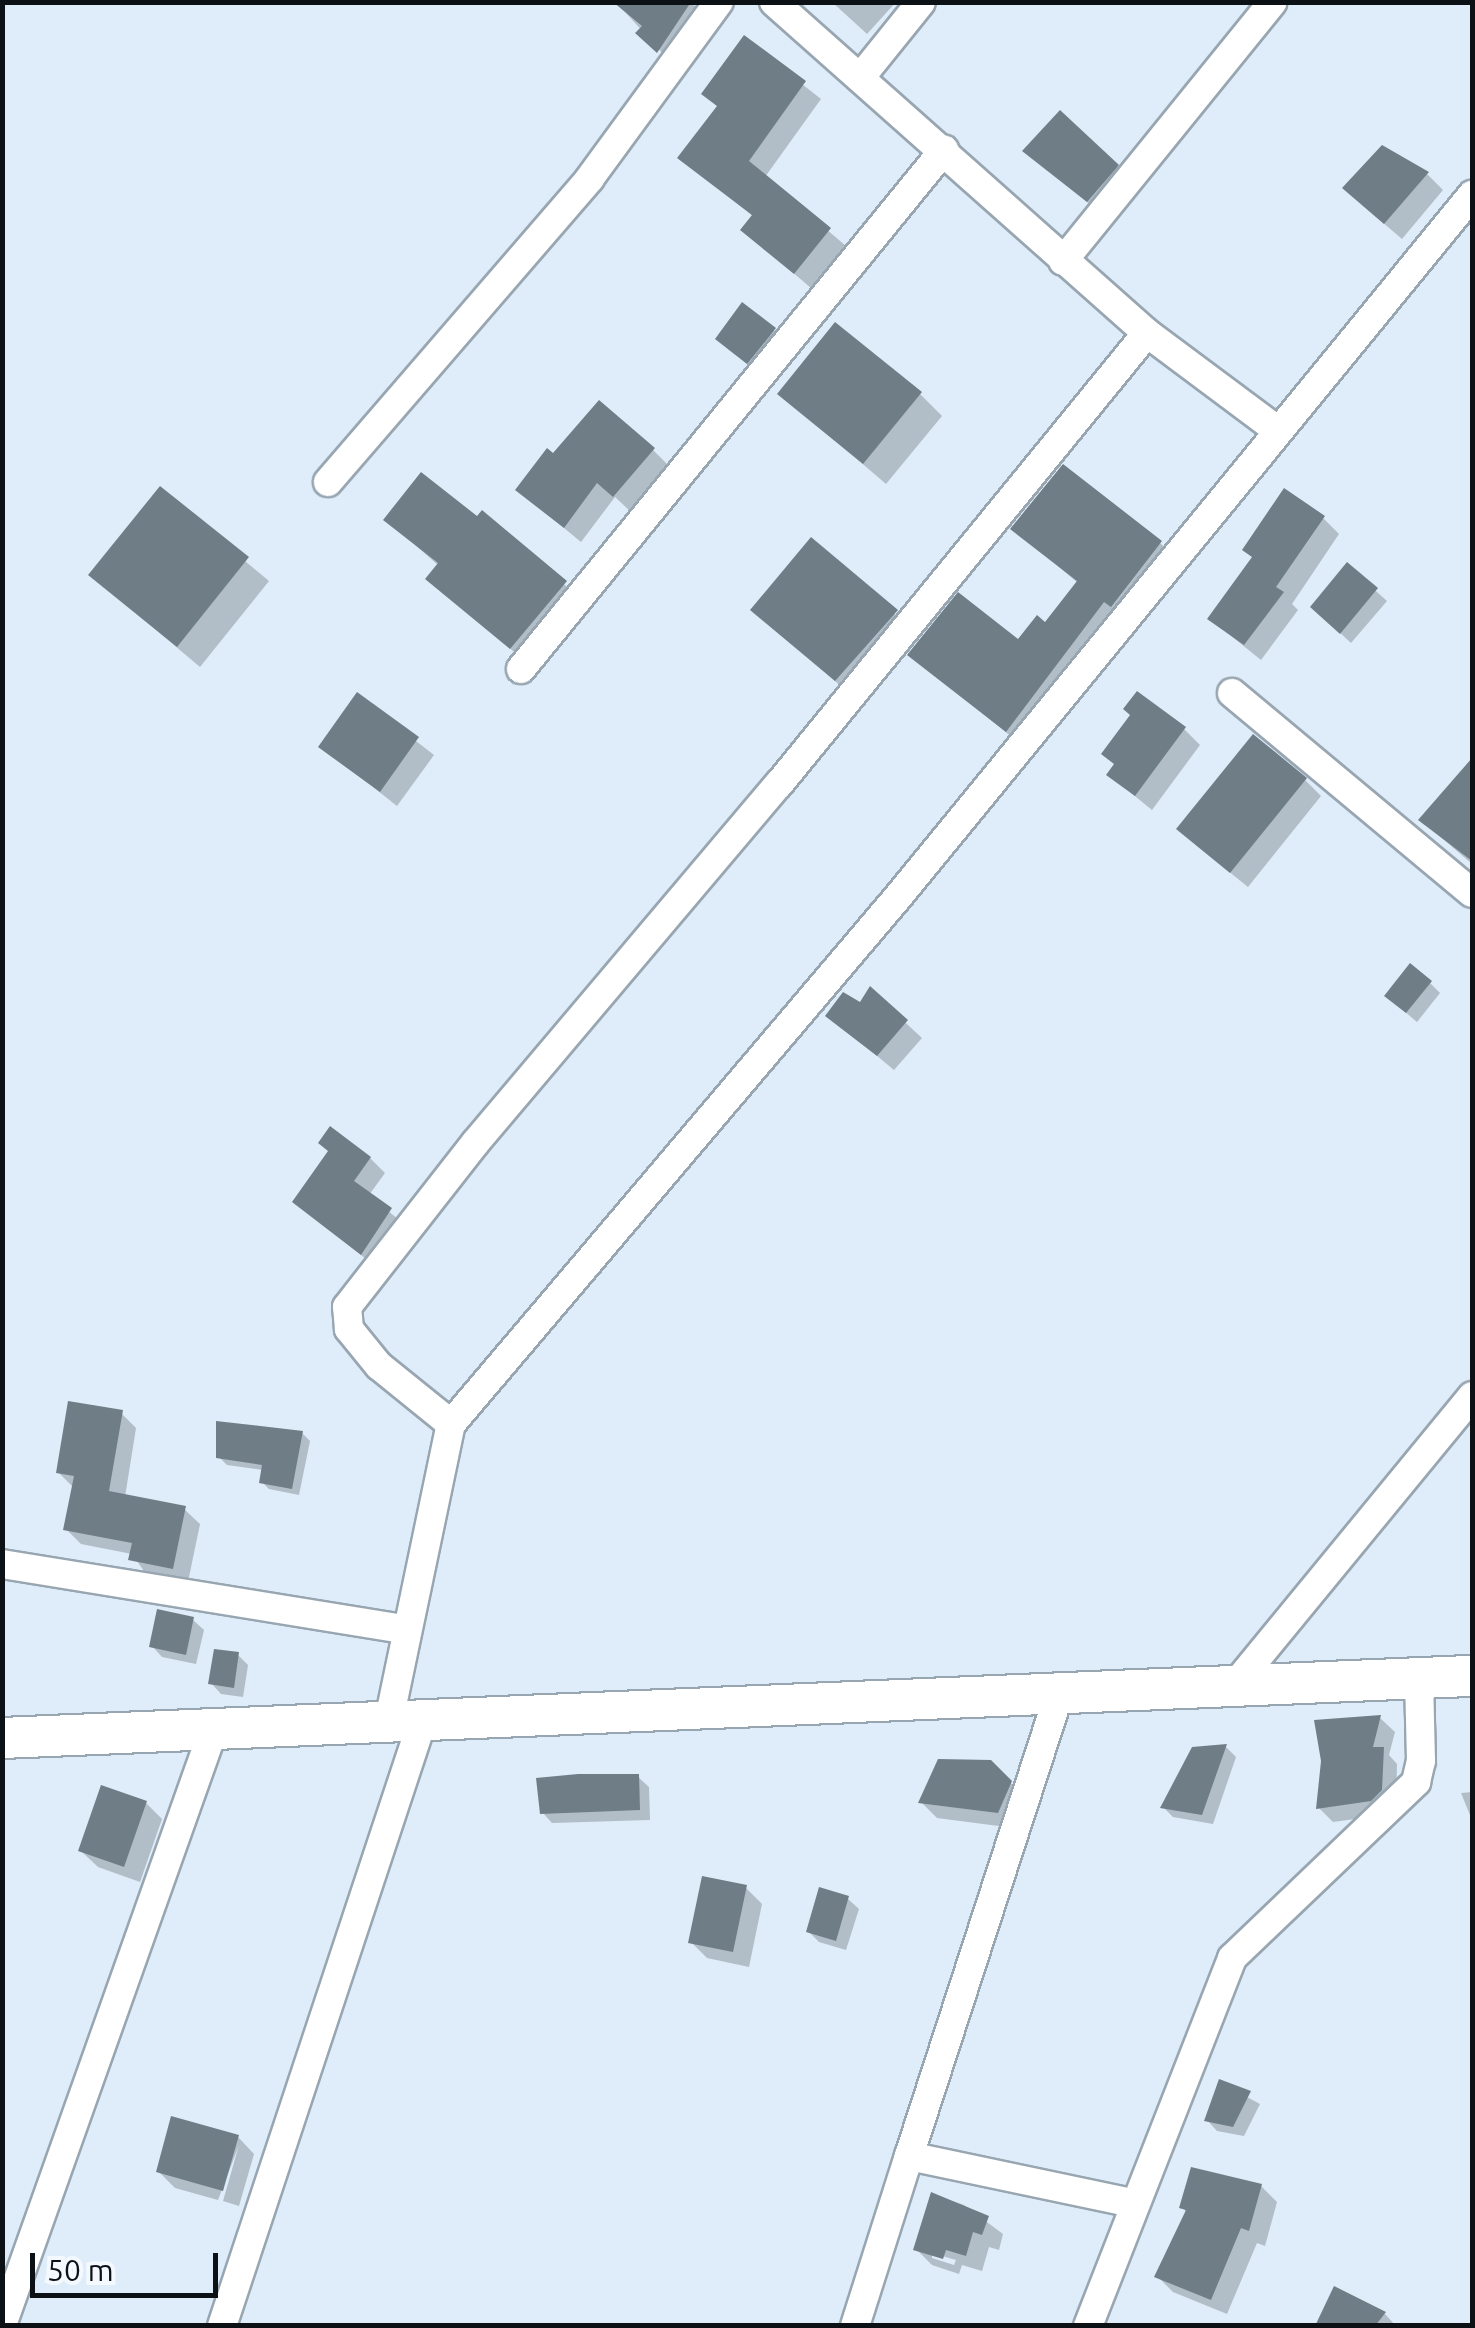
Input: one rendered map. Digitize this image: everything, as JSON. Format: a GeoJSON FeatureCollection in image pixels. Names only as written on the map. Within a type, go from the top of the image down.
{"type":"FeatureCollection","features":[{"type":"Feature","properties":{"kind":"main road"},"geometry":{"type":"LineString","coordinates":[[2,1738],[1472,1676]]}},
{"type":"Feature","properties":{"kind":"street"},"geometry":{"type":"LineString","coordinates":[[328,482],[590,178],[719,2]]}},
{"type":"Feature","properties":{"kind":"street"},"geometry":{"type":"LineString","coordinates":[[774,2],[1147,333],[1277,430]]}},
{"type":"Feature","properties":{"kind":"street"},"geometry":{"type":"LineString","coordinates":[[860,78],[920,2]]}},
{"type":"Feature","properties":{"kind":"street"},"geometry":{"type":"LineString","coordinates":[[1063,261],[1273,2]]}},
{"type":"Feature","properties":{"kind":"street"},"geometry":{"type":"LineString","coordinates":[[521,669],[944,150]]}},
{"type":"Feature","properties":{"kind":"street"},"geometry":{"type":"LineString","coordinates":[[222,2326],[406,1720],[404,1630],[451,1424],[898,897],[1472,195]]}},
{"type":"Feature","properties":{"kind":"street"},"geometry":{"type":"LineString","coordinates":[[451,1424],[379,1366],[348,1329],[347,1307],[360,1286],[1147,333]]}},
{"type":"Feature","properties":{"kind":"street"},"geometry":{"type":"LineString","coordinates":[[1232,693],[1472,893]]}},
{"type":"Feature","properties":{"kind":"street"},"geometry":{"type":"LineString","coordinates":[[1234,1686],[1472,1396]]}},
{"type":"Feature","properties":{"kind":"street"},"geometry":{"type":"LineString","coordinates":[[2,1564],[404,1630]]}},
{"type":"Feature","properties":{"kind":"street"},"geometry":{"type":"LineString","coordinates":[[1088,2326],[1132,2203],[1232,1958],[1416,1782],[1422,1761],[1419,1678]]}},
{"type":"Feature","properties":{"kind":"street"},"geometry":{"type":"LineString","coordinates":[[856,2326],[1059,1694]]}},
{"type":"Feature","properties":{"kind":"street"},"geometry":{"type":"LineString","coordinates":[[2,2325],[214,1728]]}},
{"type":"Feature","properties":{"kind":"street"},"geometry":{"type":"LineString","coordinates":[[909,2156],[1132,2203]]}},
{"type":"Feature","properties":{"kind":"building"},"geometry":{"type":"Polygon","coordinates":[[[613,2],[691,2],[657,53],[635,33],[642,26],[613,2]]]}},
{"type":"Feature","properties":{"kind":"building"},"geometry":{"type":"Polygon","coordinates":[[[744,35],[806,81],[749,161],[831,228],[794,274],[740,230],[752,215],[677,158],[717,106],[701,94],[744,35]]]}},
{"type":"Feature","properties":{"kind":"building"},"geometry":{"type":"Polygon","coordinates":[[[1060,110],[1119,165],[1087,202],[1022,151],[1060,110]]]}},
{"type":"Feature","properties":{"kind":"building"},"geometry":{"type":"Polygon","coordinates":[[[1382,145],[1429,172],[1384,224],[1342,188],[1382,145]]]}},
{"type":"Feature","properties":{"kind":"building"},"geometry":{"type":"Polygon","coordinates":[[[742,302],[776,328],[747,364],[715,339],[742,302]]]}},
{"type":"Feature","properties":{"kind":"building"},"geometry":{"type":"Polygon","coordinates":[[[835,322],[922,392],[863,464],[777,394],[835,322]]]}},
{"type":"Feature","properties":{"kind":"building"},"geometry":{"type":"Polygon","coordinates":[[[599,400],[655,448],[613,497],[597,483],[564,528],[515,490],[547,448],[553,453],[599,400]]]}},
{"type":"Feature","properties":{"kind":"building"},"geometry":{"type":"Polygon","coordinates":[[[1063,464],[1162,541],[1111,607],[1104,602],[1006,732],[907,655],[958,592],[1018,639],[1037,615],[1045,622],[1077,581],[1010,529],[1063,464]]]}},
{"type":"Feature","properties":{"kind":"building"},"geometry":{"type":"Polygon","coordinates":[[[421,472],[477,516],[482,510],[567,581],[510,649],[425,579],[438,563],[383,520],[421,472]]]}},
{"type":"Feature","properties":{"kind":"building"},"geometry":{"type":"Polygon","coordinates":[[[160,486],[249,557],[177,647],[88,575],[160,486]]]}},
{"type":"Feature","properties":{"kind":"building"},"geometry":{"type":"Polygon","coordinates":[[[1284,488],[1325,516],[1276,587],[1284,592],[1244,645],[1207,619],[1252,557],[1242,550],[1284,488]]]}},
{"type":"Feature","properties":{"kind":"building"},"geometry":{"type":"Polygon","coordinates":[[[811,537],[898,610],[835,681],[750,610],[811,537]]]}},
{"type":"Feature","properties":{"kind":"building"},"geometry":{"type":"Polygon","coordinates":[[[1347,562],[1378,588],[1340,634],[1310,607],[1347,562]]]}},
{"type":"Feature","properties":{"kind":"building"},"geometry":{"type":"Polygon","coordinates":[[[1137,691],[1186,727],[1135,796],[1106,775],[1114,764],[1101,754],[1130,715],[1123,709],[1137,691]]]}},
{"type":"Feature","properties":{"kind":"building"},"geometry":{"type":"Polygon","coordinates":[[[357,692],[419,737],[380,792],[318,747],[357,692]]]}},
{"type":"Feature","properties":{"kind":"building"},"geometry":{"type":"Polygon","coordinates":[[[1253,734],[1307,778],[1230,873],[1176,829],[1253,734]]]}},
{"type":"Feature","properties":{"kind":"building"},"geometry":{"type":"Polygon","coordinates":[[[1472,758],[1472,861],[1418,820],[1472,758]]]}},
{"type":"Feature","properties":{"kind":"building"},"geometry":{"type":"Polygon","coordinates":[[[1410,963],[1432,981],[1406,1013],[1384,996],[1410,963]]]}},
{"type":"Feature","properties":{"kind":"building"},"geometry":{"type":"Polygon","coordinates":[[[870,986],[908,1020],[877,1056],[825,1016],[843,992],[860,1002],[870,986]]]}},
{"type":"Feature","properties":{"kind":"building"},"geometry":{"type":"Polygon","coordinates":[[[330,1126],[371,1157],[354,1181],[392,1208],[361,1255],[292,1202],[328,1151],[318,1143],[330,1126]]]}},
{"type":"Feature","properties":{"kind":"building"},"geometry":{"type":"Polygon","coordinates":[[[68,1401],[123,1410],[109,1491],[186,1506],[173,1569],[128,1560],[132,1543],[63,1530],[74,1476],[56,1473],[68,1401]]]}},
{"type":"Feature","properties":{"kind":"building"},"geometry":{"type":"Polygon","coordinates":[[[216,1421],[303,1431],[292,1489],[259,1483],[262,1465],[216,1458],[216,1421]]]}},
{"type":"Feature","properties":{"kind":"building"},"geometry":{"type":"Polygon","coordinates":[[[157,1609],[194,1617],[186,1655],[149,1647],[157,1609]]]}},
{"type":"Feature","properties":{"kind":"building"},"geometry":{"type":"Polygon","coordinates":[[[214,1649],[239,1652],[234,1688],[208,1684],[214,1649]]]}},
{"type":"Feature","properties":{"kind":"building"},"geometry":{"type":"Polygon","coordinates":[[[1381,1715],[1373,1747],[1384,1747],[1382,1790],[1371,1801],[1316,1809],[1321,1761],[1314,1720],[1381,1715]]]}},
{"type":"Feature","properties":{"kind":"building"},"geometry":{"type":"Polygon","coordinates":[[[1227,1744],[1202,1815],[1160,1808],[1192,1747],[1227,1744]]]}},
{"type":"Feature","properties":{"kind":"building"},"geometry":{"type":"Polygon","coordinates":[[[938,1759],[991,1760],[1012,1781],[998,1813],[918,1803],[938,1759]]]}},
{"type":"Feature","properties":{"kind":"building"},"geometry":{"type":"Polygon","coordinates":[[[639,1774],[640,1810],[540,1814],[536,1778],[639,1774]]]}},
{"type":"Feature","properties":{"kind":"building"},"geometry":{"type":"Polygon","coordinates":[[[101,1785],[147,1801],[124,1867],[78,1851],[101,1785]]]}},
{"type":"Feature","properties":{"kind":"building"},"geometry":{"type":"Polygon","coordinates":[[[702,1876],[747,1885],[733,1952],[688,1943],[702,1876]]]}},
{"type":"Feature","properties":{"kind":"building"},"geometry":{"type":"Polygon","coordinates":[[[819,1887],[849,1896],[836,1941],[806,1932],[819,1887]]]}},
{"type":"Feature","properties":{"kind":"building"},"geometry":{"type":"Polygon","coordinates":[[[1219,2079],[1251,2091],[1233,2127],[1204,2121],[1219,2079]]]}},
{"type":"Feature","properties":{"kind":"building"},"geometry":{"type":"Polygon","coordinates":[[[171,2116],[239,2135],[223,2191],[156,2172],[171,2116]]]}},
{"type":"Feature","properties":{"kind":"building"},"geometry":{"type":"Polygon","coordinates":[[[1191,2167],[1262,2184],[1249,2231],[1241,2228],[1211,2300],[1154,2277],[1186,2210],[1179,2208],[1191,2167]]]}},
{"type":"Feature","properties":{"kind":"building"},"geometry":{"type":"Polygon","coordinates":[[[931,2192],[989,2216],[982,2235],[973,2232],[966,2256],[946,2250],[943,2259],[913,2250],[931,2192]]]}},
{"type":"Feature","properties":{"kind":"building"},"geometry":{"type":"Polygon","coordinates":[[[1334,2286],[1386,2312],[1375,2326],[1315,2326],[1334,2286]]]}}]}
